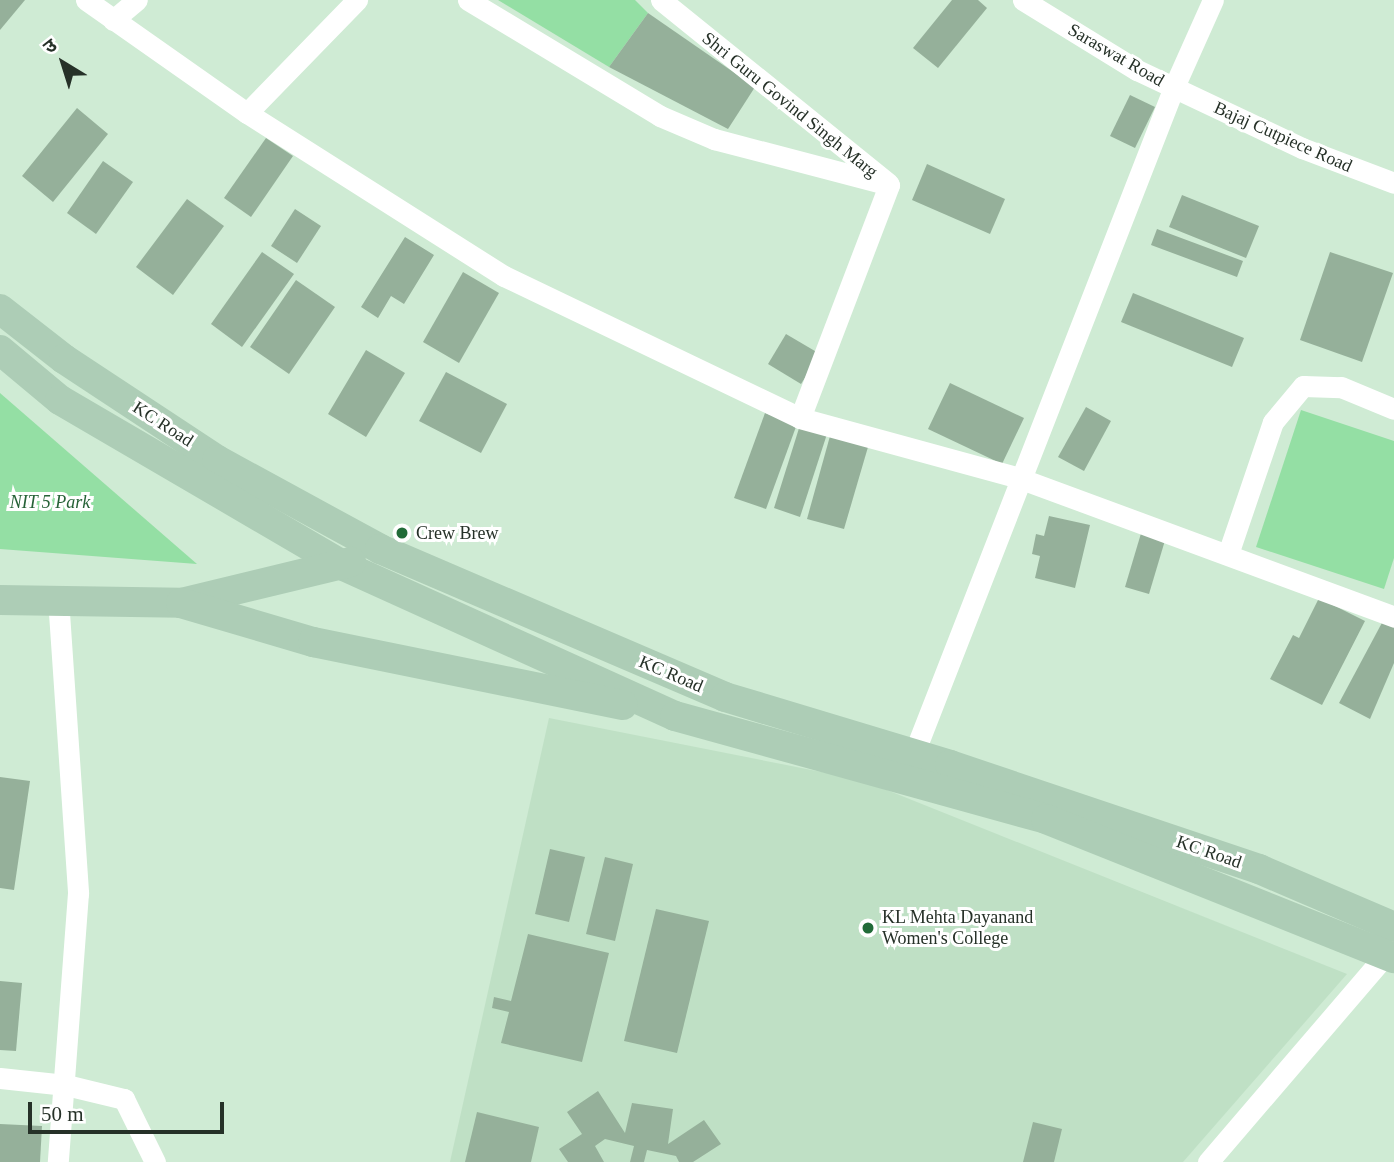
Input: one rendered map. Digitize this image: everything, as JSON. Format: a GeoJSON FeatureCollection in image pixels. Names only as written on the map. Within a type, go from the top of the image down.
{"type":"FeatureCollection","features":[{"type":"Feature","properties":{"kind":"street"},"geometry":{"type":"LineString","coordinates":[[86,0],[247,113],[504,276],[800,418],[1019,478],[1394,617]]}},
{"type":"Feature","properties":{"kind":"street"},"geometry":{"type":"LineString","coordinates":[[113,20],[137,0]]}},
{"type":"Feature","properties":{"kind":"street"},"geometry":{"type":"LineString","coordinates":[[247,113],[357,0]]}},
{"type":"Feature","properties":{"kind":"street"},"geometry":{"type":"LineString","coordinates":[[468,0],[660,116],[714,138],[889,185]]}},
{"type":"Feature","properties":{"kind":"street","name":"Shri Guru Govind Singh Marg"},"geometry":{"type":"LineString","coordinates":[[661,0],[889,185],[800,418]]}},
{"type":"Feature","properties":{"kind":"street","name":"Saraswat Road"},"geometry":{"type":"LineString","coordinates":[[1023,0],[1174,88]]}},
{"type":"Feature","properties":{"kind":"street"},"geometry":{"type":"LineString","coordinates":[[908,767],[1174,88],[1213,0]]}},
{"type":"Feature","properties":{"kind":"street","name":"Bajaj Cutpiece Road"},"geometry":{"type":"LineString","coordinates":[[1174,88],[1302,148],[1394,183]]}},
{"type":"Feature","properties":{"kind":"street","name":"KC Road"},"geometry":{"type":"LineString","coordinates":[[0,309],[64,359],[217,460],[380,549],[725,698],[908,767]]}},
{"type":"Feature","properties":{"kind":"street"},"geometry":{"type":"LineString","coordinates":[[0,350],[60,400],[344,566],[675,716]]}},
{"type":"Feature","properties":{"kind":"street"},"geometry":{"type":"LineString","coordinates":[[1228,554],[1273,422],[1303,386],[1341,387],[1394,409]]}},
{"type":"Feature","properties":{"kind":"street"},"geometry":{"type":"LineString","coordinates":[[181,603],[344,566],[380,549]]}},
{"type":"Feature","properties":{"kind":"street"},"geometry":{"type":"LineString","coordinates":[[58,598],[78,892],[58,1162]]}},
{"type":"Feature","properties":{"kind":"street"},"geometry":{"type":"LineString","coordinates":[[0,600],[58,598],[181,603],[313,642],[908,767],[1392,946],[1208,1162]]}},
{"type":"Feature","properties":{"kind":"street"},"geometry":{"type":"LineString","coordinates":[[0,1078],[65,1085],[124,1099],[155,1162]]}},
{"type":"Feature","properties":{"kind":"shaded area","name":"KL Mehta Dayanand Women's College"},"geometry":{"type":"Polygon","coordinates":[[[549,718],[862,780],[1347,974],[1183,1162],[450,1162],[549,718]]]}},
{"type":"Feature","properties":{"kind":"green space"},"geometry":{"type":"Polygon","coordinates":[[[498,0],[635,0],[648,13],[609,67],[498,0]]]}},
{"type":"Feature","properties":{"kind":"green space","name":"NIT 5 Park"},"geometry":{"type":"Polygon","coordinates":[[[0,393],[197,564],[0,549],[0,393]]]}},
{"type":"Feature","properties":{"kind":"green space"},"geometry":{"type":"Polygon","coordinates":[[[1301,410],[1394,441],[1394,558],[1384,589],[1256,547],[1301,410]]]}},
{"type":"Feature","properties":{"kind":"building"},"geometry":{"type":"Polygon","coordinates":[[[0,0],[25,0],[0,30],[0,0]]]}},
{"type":"Feature","properties":{"kind":"building"},"geometry":{"type":"Polygon","coordinates":[[[952,0],[978,0],[987,8],[938,68],[913,48],[952,0]]]}},
{"type":"Feature","properties":{"kind":"building"},"geometry":{"type":"Polygon","coordinates":[[[648,13],[755,87],[728,129],[609,67],[648,13]]]}},
{"type":"Feature","properties":{"kind":"building"},"geometry":{"type":"Polygon","coordinates":[[[1130,95],[1155,107],[1135,148],[1110,136],[1130,95]]]}},
{"type":"Feature","properties":{"kind":"building"},"geometry":{"type":"Polygon","coordinates":[[[77,108],[108,134],[53,202],[22,176],[77,108]]]}},
{"type":"Feature","properties":{"kind":"building"},"geometry":{"type":"Polygon","coordinates":[[[266,138],[293,156],[251,217],[224,198],[266,138]]]}},
{"type":"Feature","properties":{"kind":"building"},"geometry":{"type":"Polygon","coordinates":[[[103,161],[133,182],[96,234],[67,213],[103,161]]]}},
{"type":"Feature","properties":{"kind":"building"},"geometry":{"type":"Polygon","coordinates":[[[927,164],[1005,199],[990,234],[912,200],[927,164]]]}},
{"type":"Feature","properties":{"kind":"building"},"geometry":{"type":"Polygon","coordinates":[[[1182,195],[1259,226],[1246,258],[1169,227],[1182,195]]]}},
{"type":"Feature","properties":{"kind":"building"},"geometry":{"type":"Polygon","coordinates":[[[187,199],[224,226],[173,295],[136,267],[187,199]]]}},
{"type":"Feature","properties":{"kind":"building"},"geometry":{"type":"Polygon","coordinates":[[[295,209],[321,226],[297,263],[271,246],[295,209]]]}},
{"type":"Feature","properties":{"kind":"building"},"geometry":{"type":"Polygon","coordinates":[[[1157,229],[1243,261],[1237,277],[1151,245],[1157,229]]]}},
{"type":"Feature","properties":{"kind":"building"},"geometry":{"type":"Polygon","coordinates":[[[405,237],[434,255],[404,304],[391,296],[378,318],[361,307],[405,237]]]}},
{"type":"Feature","properties":{"kind":"building"},"geometry":{"type":"Polygon","coordinates":[[[262,252],[294,274],[242,347],[211,324],[262,252]]]}},
{"type":"Feature","properties":{"kind":"building"},"geometry":{"type":"Polygon","coordinates":[[[1330,252],[1393,273],[1362,362],[1300,340],[1330,252]]]}},
{"type":"Feature","properties":{"kind":"building"},"geometry":{"type":"Polygon","coordinates":[[[463,272],[499,293],[459,363],[423,342],[463,272]]]}},
{"type":"Feature","properties":{"kind":"building"},"geometry":{"type":"Polygon","coordinates":[[[296,280],[335,307],[289,374],[250,347],[296,280]]]}},
{"type":"Feature","properties":{"kind":"building"},"geometry":{"type":"Polygon","coordinates":[[[1133,293],[1244,338],[1232,367],[1121,322],[1133,293]]]}},
{"type":"Feature","properties":{"kind":"building"},"geometry":{"type":"Polygon","coordinates":[[[786,334],[820,354],[801,384],[768,364],[786,334]]]}},
{"type":"Feature","properties":{"kind":"building"},"geometry":{"type":"Polygon","coordinates":[[[366,350],[405,373],[366,437],[328,414],[366,350]]]}},
{"type":"Feature","properties":{"kind":"building"},"geometry":{"type":"Polygon","coordinates":[[[446,372],[507,404],[481,453],[419,421],[446,372]]]}},
{"type":"Feature","properties":{"kind":"building"},"geometry":{"type":"Polygon","coordinates":[[[950,383],[1024,418],[1002,464],[928,429],[950,383]]]}},
{"type":"Feature","properties":{"kind":"building"},"geometry":{"type":"Polygon","coordinates":[[[1086,407],[1111,421],[1084,471],[1058,457],[1086,407]]]}},
{"type":"Feature","properties":{"kind":"building"},"geometry":{"type":"Polygon","coordinates":[[[765,413],[797,424],[766,509],[734,498],[765,413]]]}},
{"type":"Feature","properties":{"kind":"building"},"geometry":{"type":"Polygon","coordinates":[[[800,425],[827,434],[800,517],[774,508],[800,425]]]}},
{"type":"Feature","properties":{"kind":"building"},"geometry":{"type":"Polygon","coordinates":[[[830,436],[868,447],[844,529],[807,519],[830,436]]]}},
{"type":"Feature","properties":{"kind":"building"},"geometry":{"type":"Polygon","coordinates":[[[1049,516],[1090,525],[1075,588],[1035,578],[1040,556],[1032,554],[1036,534],[1044,536],[1049,516]]]}},
{"type":"Feature","properties":{"kind":"building"},"geometry":{"type":"Polygon","coordinates":[[[1142,530],[1166,537],[1149,594],[1125,587],[1142,530]]]}},
{"type":"Feature","properties":{"kind":"building"},"geometry":{"type":"Polygon","coordinates":[[[1319,598],[1365,621],[1322,705],[1270,679],[1293,635],[1299,638],[1319,598]]]}},
{"type":"Feature","properties":{"kind":"building"},"geometry":{"type":"Polygon","coordinates":[[[1384,619],[1394,624],[1394,663],[1370,719],[1339,703],[1384,619]]]}},
{"type":"Feature","properties":{"kind":"building"},"geometry":{"type":"Polygon","coordinates":[[[0,777],[30,781],[14,890],[0,888],[0,777]]]}},
{"type":"Feature","properties":{"kind":"building"},"geometry":{"type":"Polygon","coordinates":[[[550,849],[585,857],[569,922],[535,914],[550,849]]]}},
{"type":"Feature","properties":{"kind":"building"},"geometry":{"type":"Polygon","coordinates":[[[605,857],[633,864],[615,941],[586,934],[605,857]]]}},
{"type":"Feature","properties":{"kind":"building"},"geometry":{"type":"Polygon","coordinates":[[[656,909],[709,921],[677,1053],[624,1041],[656,909]]]}},
{"type":"Feature","properties":{"kind":"building"},"geometry":{"type":"Polygon","coordinates":[[[528,934],[609,953],[582,1062],[501,1043],[509,1012],[492,1008],[494,997],[511,1001],[528,934]]]}},
{"type":"Feature","properties":{"kind":"building"},"geometry":{"type":"Polygon","coordinates":[[[0,981],[22,983],[16,1051],[0,1050],[0,981]]]}},
{"type":"Feature","properties":{"kind":"building"},"geometry":{"type":"Polygon","coordinates":[[[598,1091],[625,1133],[632,1103],[673,1109],[668,1144],[704,1120],[721,1144],[693,1162],[679,1162],[676,1156],[647,1150],[644,1162],[630,1162],[634,1146],[605,1139],[595,1146],[604,1162],[568,1162],[559,1149],[582,1134],[567,1112],[598,1091]]]}},
{"type":"Feature","properties":{"kind":"building"},"geometry":{"type":"Polygon","coordinates":[[[477,1112],[539,1127],[531,1162],[465,1162],[477,1112]]]}},
{"type":"Feature","properties":{"kind":"building"},"geometry":{"type":"Polygon","coordinates":[[[1033,1122],[1062,1129],[1054,1162],[1023,1162],[1033,1122]]]}},
{"type":"Feature","properties":{"kind":"building"},"geometry":{"type":"Polygon","coordinates":[[[0,1124],[42,1126],[40,1162],[0,1162],[0,1124]]]}},
{"type":"Feature","properties":{"kind":"place","name":"Crew Brew"},"geometry":{"type":"Point","coordinates":[402,533]}},
{"type":"Feature","properties":{"kind":"place","name":"KL Mehta Dayanand Women's College"},"geometry":{"type":"Point","coordinates":[868,928]}}]}
